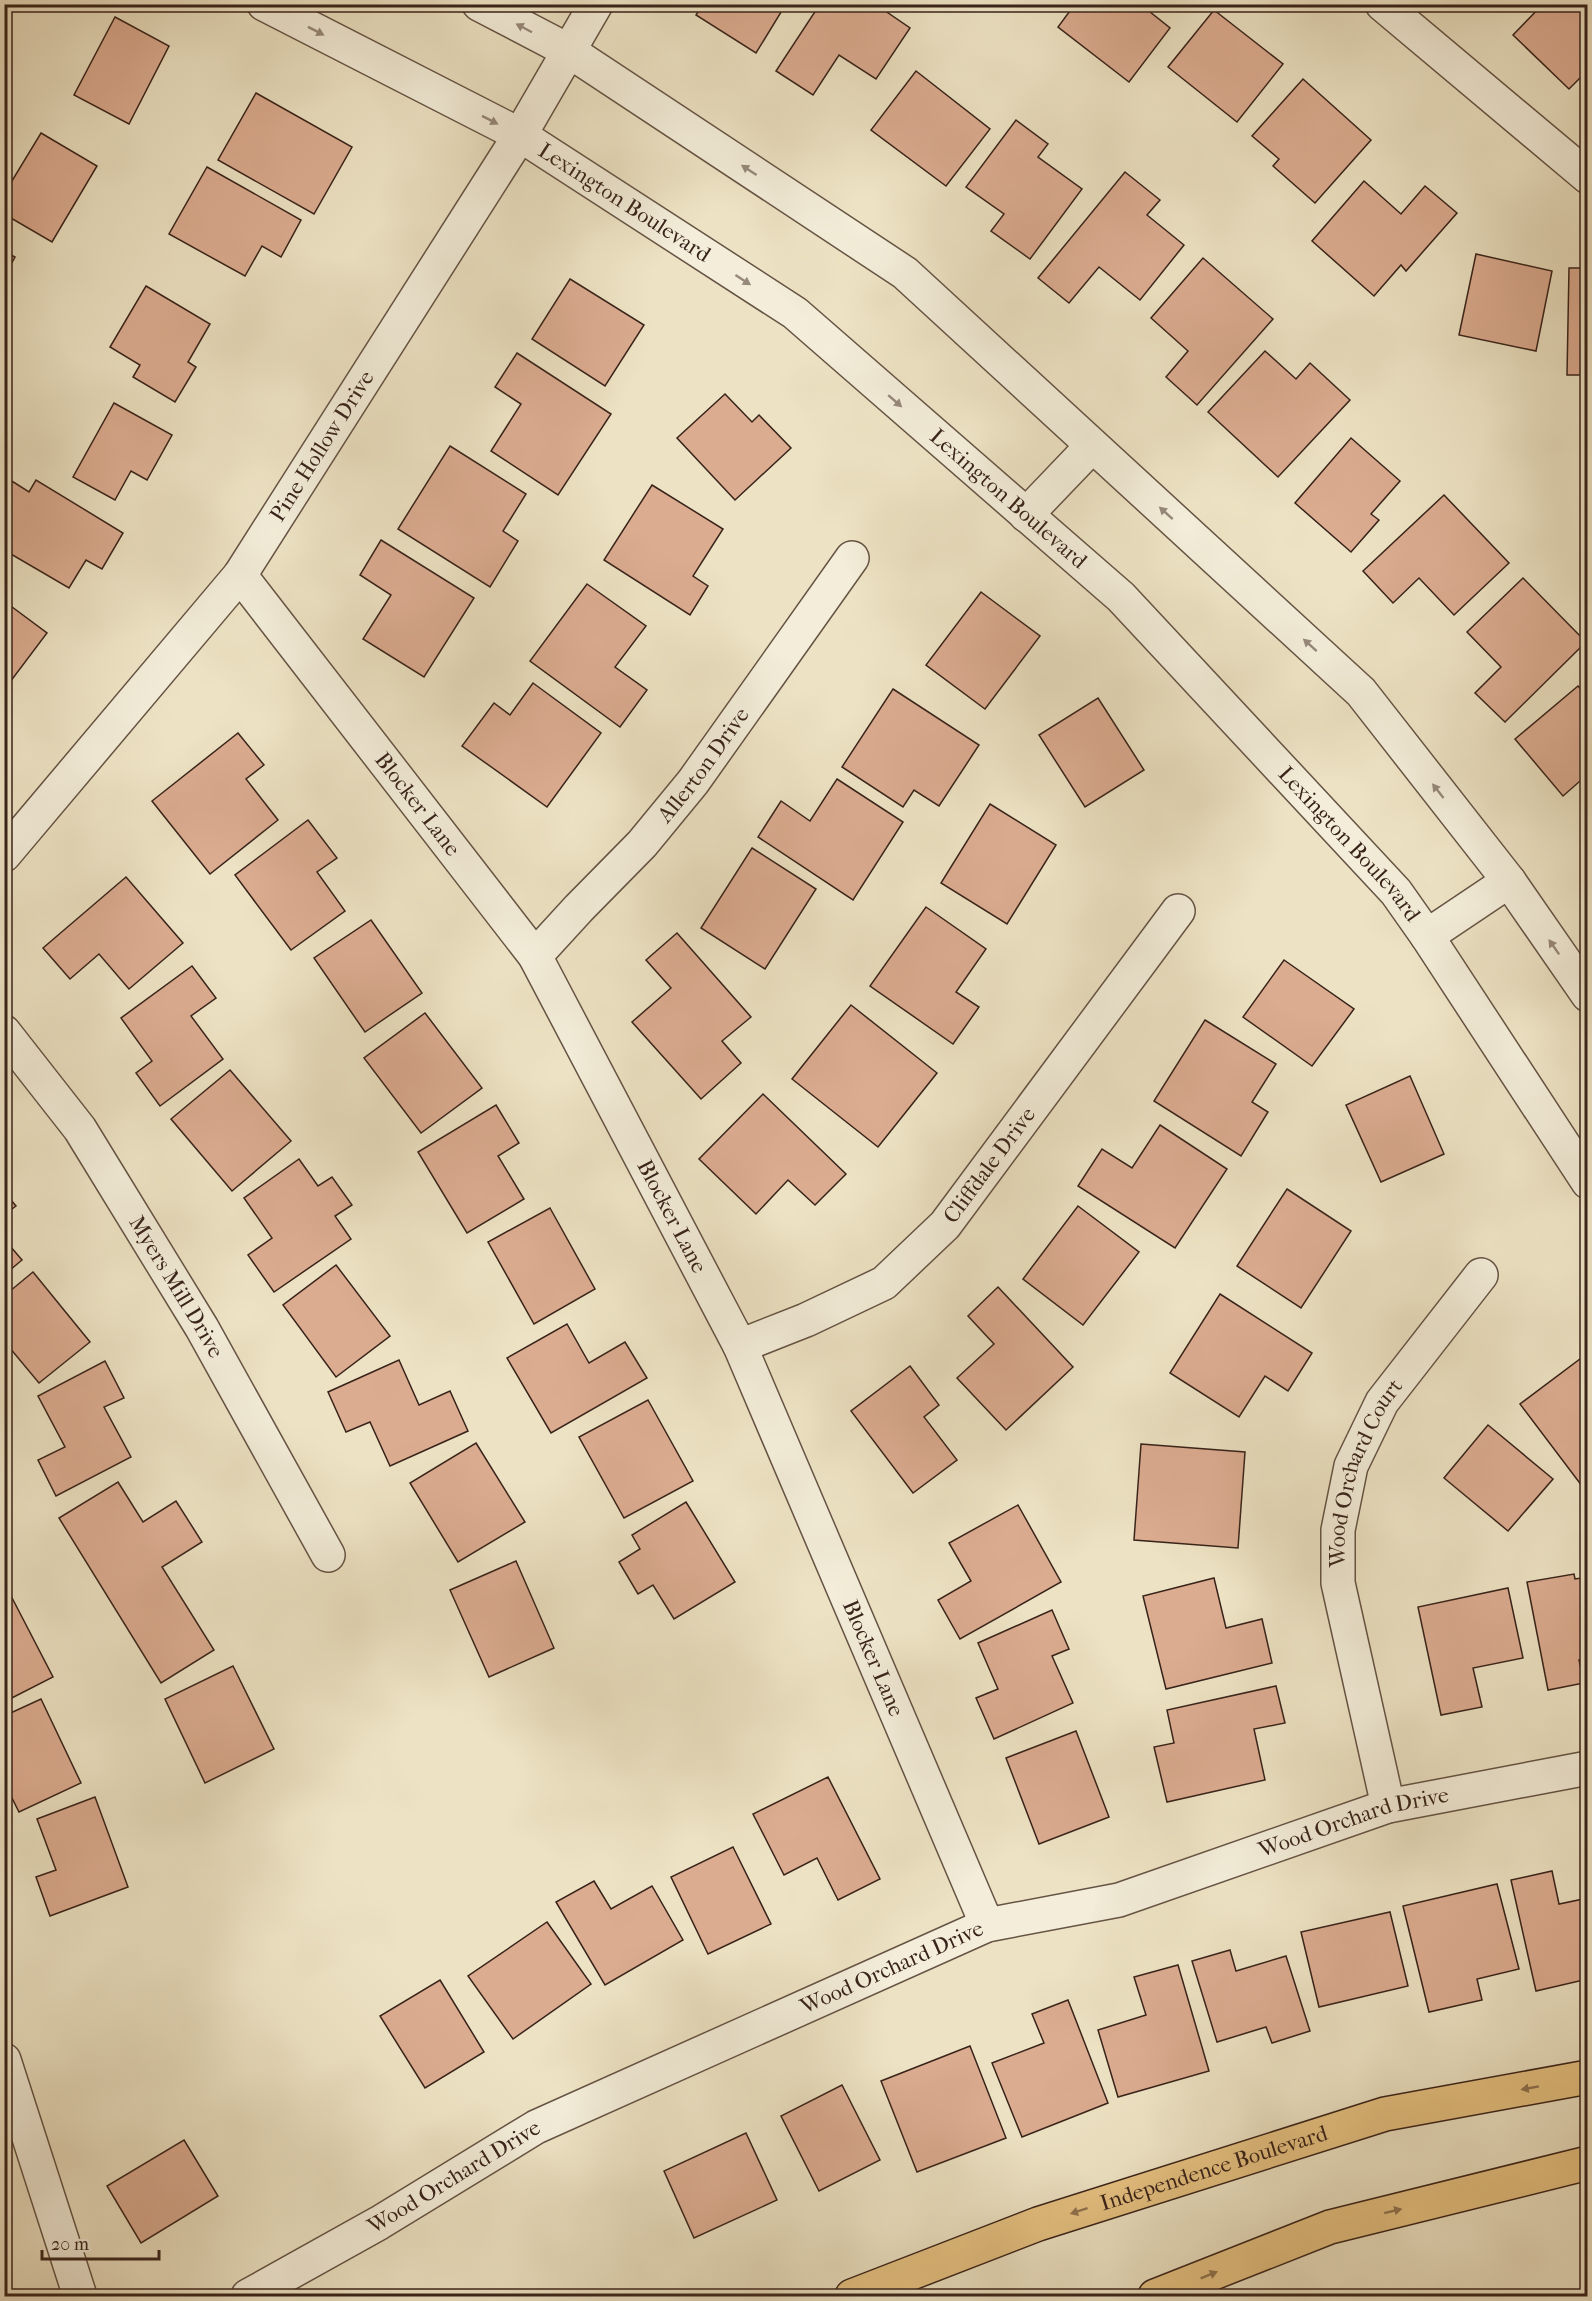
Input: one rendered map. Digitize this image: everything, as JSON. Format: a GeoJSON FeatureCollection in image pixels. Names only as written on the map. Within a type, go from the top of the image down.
{"type":"FeatureCollection","features":[{"type":"Feature","properties":{"kind":"main road","name":"Independence Boulevard"},"geometry":{"type":"LineString","coordinates":[[852,2296],[1038,2224],[1385,2114],[1587,2077]]}},
{"type":"Feature","properties":{"kind":"main road"},"geometry":{"type":"LineString","coordinates":[[1155,2296],[1330,2227],[1587,2163]]}},
{"type":"Feature","properties":{"kind":"street","name":"Lexington Boulevard"},"geometry":{"type":"LineString","coordinates":[[264,4],[520,135],[795,313],[1121,597],[1395,892],[1427,936],[1587,1182]]}},
{"type":"Feature","properties":{"kind":"street"},"geometry":{"type":"LineString","coordinates":[[479,4],[569,51],[905,273],[1361,692],[1509,881],[1587,995]]}},
{"type":"Feature","properties":{"kind":"street","name":"Pine Hollow Drive"},"geometry":{"type":"LineString","coordinates":[[4,855],[240,575],[520,135],[596,4]]}},
{"type":"Feature","properties":{"kind":"street"},"geometry":{"type":"LineString","coordinates":[[1382,4],[1587,177]]}},
{"type":"Feature","properties":{"kind":"street"},"geometry":{"type":"LineString","coordinates":[[1026,515],[1092,446]]}},
{"type":"Feature","properties":{"kind":"street","name":"Allerton Drive"},"geometry":{"type":"LineString","coordinates":[[535,956],[642,844],[693,782],[852,558]]}},
{"type":"Feature","properties":{"kind":"street","name":"Blocker Lane"},"geometry":{"type":"LineString","coordinates":[[240,575],[535,956],[740,1346],[987,1925]]}},
{"type":"Feature","properties":{"kind":"street"},"geometry":{"type":"LineString","coordinates":[[1427,936],[1509,881]]}},
{"type":"Feature","properties":{"kind":"street","name":"Cliffdale Drive"},"geometry":{"type":"LineString","coordinates":[[740,1346],[806,1320],[884,1283],[945,1225],[1178,911]]}},
{"type":"Feature","properties":{"kind":"street","name":"Myers Mill Drive"},"geometry":{"type":"LineString","coordinates":[[4,1032],[87,1139],[202,1328],[328,1555]]}},
{"type":"Feature","properties":{"kind":"street","name":"Wood Orchard Court"},"geometry":{"type":"LineString","coordinates":[[1388,1806],[1338,1583],[1338,1530],[1351,1466],[1382,1402],[1481,1275]]}},
{"type":"Feature","properties":{"kind":"street","name":"Wood Orchard Drive"},"geometry":{"type":"LineString","coordinates":[[248,2296],[379,2223],[536,2127],[987,1925],[1119,1900],[1388,1806],[1587,1768]]}},
{"type":"Feature","properties":{"kind":"street"},"geometry":{"type":"LineString","coordinates":[[4,2060],[80,2296]]}},
{"type":"Feature","properties":{"kind":"building"},"geometry":{"type":"Polygon","coordinates":[[[703,4],[786,4],[756,53],[696,15],[703,4]]]}},
{"type":"Feature","properties":{"kind":"building"},"geometry":{"type":"Polygon","coordinates":[[[820,4],[875,4],[910,28],[876,79],[839,55],[813,95],[776,71],[820,4]]]}},
{"type":"Feature","properties":{"kind":"building"},"geometry":{"type":"Polygon","coordinates":[[[1075,4],[1140,4],[1170,28],[1129,82],[1058,27],[1075,4]]]}},
{"type":"Feature","properties":{"kind":"building"},"geometry":{"type":"Polygon","coordinates":[[[1543,4],[1575,4],[1588,17],[1588,70],[1569,89],[1513,35],[1543,4]]]}},
{"type":"Feature","properties":{"kind":"building"},"geometry":{"type":"Polygon","coordinates":[[[1214,10],[1283,64],[1237,122],[1168,67],[1214,10]]]}},
{"type":"Feature","properties":{"kind":"building"},"geometry":{"type":"Polygon","coordinates":[[[115,17],[169,46],[129,124],[74,95],[115,17]]]}},
{"type":"Feature","properties":{"kind":"building"},"geometry":{"type":"Polygon","coordinates":[[[916,71],[990,129],[946,186],[871,130],[916,71]]]}},
{"type":"Feature","properties":{"kind":"building"},"geometry":{"type":"Polygon","coordinates":[[[1303,79],[1371,140],[1315,203],[1273,166],[1279,159],[1252,136],[1303,79]]]}},
{"type":"Feature","properties":{"kind":"building"},"geometry":{"type":"Polygon","coordinates":[[[256,93],[352,147],[314,214],[218,160],[256,93]]]}},
{"type":"Feature","properties":{"kind":"building"},"geometry":{"type":"Polygon","coordinates":[[[1016,120],[1048,144],[1038,157],[1082,189],[1030,259],[991,231],[1004,214],[966,187],[1016,120]]]}},
{"type":"Feature","properties":{"kind":"building"},"geometry":{"type":"Polygon","coordinates":[[[41,133],[97,166],[52,242],[4,214],[4,194],[41,133]]]}},
{"type":"Feature","properties":{"kind":"building"},"geometry":{"type":"Polygon","coordinates":[[[207,167],[301,220],[281,257],[262,246],[245,276],[169,234],[207,167]]]}},
{"type":"Feature","properties":{"kind":"building"},"geometry":{"type":"Polygon","coordinates":[[[1125,172],[1160,200],[1147,215],[1184,245],[1140,300],[1099,267],[1069,303],[1038,278],[1125,172]]]}},
{"type":"Feature","properties":{"kind":"building"},"geometry":{"type":"Polygon","coordinates":[[[1364,181],[1401,214],[1425,186],[1457,213],[1406,271],[1401,265],[1374,296],[1312,241],[1364,181]]]}},
{"type":"Feature","properties":{"kind":"building"},"geometry":{"type":"Polygon","coordinates":[[[4,251],[15,257],[4,277],[4,251]]]}},
{"type":"Feature","properties":{"kind":"building"},"geometry":{"type":"Polygon","coordinates":[[[1476,254],[1552,271],[1536,351],[1459,335],[1476,254]]]}},
{"type":"Feature","properties":{"kind":"building"},"geometry":{"type":"Polygon","coordinates":[[[1203,258],[1273,319],[1197,405],[1166,377],[1188,351],[1151,318],[1203,258]]]}},
{"type":"Feature","properties":{"kind":"building"},"geometry":{"type":"Polygon","coordinates":[[[1569,268],[1588,268],[1588,375],[1567,375],[1569,268]]]}},
{"type":"Feature","properties":{"kind":"building"},"geometry":{"type":"Polygon","coordinates":[[[570,279],[644,325],[605,386],[532,339],[570,279]]]}},
{"type":"Feature","properties":{"kind":"building"},"geometry":{"type":"Polygon","coordinates":[[[146,286],[210,324],[188,362],[196,367],[175,402],[133,377],[140,365],[110,347],[146,286]]]}},
{"type":"Feature","properties":{"kind":"building"},"geometry":{"type":"Polygon","coordinates":[[[1265,351],[1296,379],[1310,363],[1350,400],[1278,477],[1208,412],[1265,351]]]}},
{"type":"Feature","properties":{"kind":"building"},"geometry":{"type":"Polygon","coordinates":[[[517,353],[611,414],[558,495],[491,451],[521,404],[495,387],[517,353]]]}},
{"type":"Feature","properties":{"kind":"building"},"geometry":{"type":"Polygon","coordinates":[[[725,394],[752,422],[759,415],[791,448],[735,500],[677,438],[725,394]]]}},
{"type":"Feature","properties":{"kind":"building"},"geometry":{"type":"Polygon","coordinates":[[[114,403],[172,435],[147,480],[131,471],[115,500],[73,477],[114,403]]]}},
{"type":"Feature","properties":{"kind":"building"},"geometry":{"type":"Polygon","coordinates":[[[1351,438],[1400,481],[1371,514],[1379,520],[1351,552],[1295,503],[1351,438]]]}},
{"type":"Feature","properties":{"kind":"building"},"geometry":{"type":"Polygon","coordinates":[[[450,446],[526,494],[503,531],[518,541],[490,587],[398,529],[450,446]]]}},
{"type":"Feature","properties":{"kind":"building"},"geometry":{"type":"Polygon","coordinates":[[[7,478],[29,492],[36,480],[123,533],[102,569],[86,560],[69,588],[4,550],[4,483],[7,478]]]}},
{"type":"Feature","properties":{"kind":"building"},"geometry":{"type":"Polygon","coordinates":[[[652,485],[723,529],[693,576],[708,586],[690,615],[604,560],[652,485]]]}},
{"type":"Feature","properties":{"kind":"building"},"geometry":{"type":"Polygon","coordinates":[[[1444,495],[1509,563],[1454,615],[1419,578],[1393,603],[1363,571],[1444,495]]]}},
{"type":"Feature","properties":{"kind":"building"},"geometry":{"type":"Polygon","coordinates":[[[381,540],[474,598],[424,677],[363,639],[391,595],[360,575],[381,540]]]}},
{"type":"Feature","properties":{"kind":"building"},"geometry":{"type":"Polygon","coordinates":[[[1523,578],[1586,642],[1505,722],[1475,693],[1501,667],[1467,632],[1523,578]]]}},
{"type":"Feature","properties":{"kind":"building"},"geometry":{"type":"Polygon","coordinates":[[[587,584],[646,626],[615,667],[647,690],[620,727],[530,661],[587,584]]]}},
{"type":"Feature","properties":{"kind":"building"},"geometry":{"type":"Polygon","coordinates":[[[981,592],[1040,636],[985,709],[926,665],[981,592]]]}},
{"type":"Feature","properties":{"kind":"building"},"geometry":{"type":"Polygon","coordinates":[[[4,601],[47,633],[4,690],[4,601]]]}},
{"type":"Feature","properties":{"kind":"building"},"geometry":{"type":"Polygon","coordinates":[[[533,683],[601,733],[547,807],[462,746],[494,703],[510,715],[533,683]]]}},
{"type":"Feature","properties":{"kind":"building"},"geometry":{"type":"Polygon","coordinates":[[[1578,686],[1588,697],[1588,756],[1586,758],[1588,774],[1563,796],[1515,739],[1578,686]]]}},
{"type":"Feature","properties":{"kind":"building"},"geometry":{"type":"Polygon","coordinates":[[[893,689],[979,745],[939,806],[914,790],[903,807],[842,767],[893,689]]]}},
{"type":"Feature","properties":{"kind":"building"},"geometry":{"type":"Polygon","coordinates":[[[1098,698],[1144,770],[1085,807],[1039,735],[1098,698]]]}},
{"type":"Feature","properties":{"kind":"building"},"geometry":{"type":"Polygon","coordinates":[[[238,733],[264,765],[246,779],[278,820],[210,874],[152,801],[238,733]]]}},
{"type":"Feature","properties":{"kind":"building"},"geometry":{"type":"Polygon","coordinates":[[[837,779],[903,822],[853,900],[758,837],[781,801],[810,821],[837,779]]]}},
{"type":"Feature","properties":{"kind":"building"},"geometry":{"type":"Polygon","coordinates":[[[990,804],[1056,845],[1007,924],[941,883],[990,804]]]}},
{"type":"Feature","properties":{"kind":"building"},"geometry":{"type":"Polygon","coordinates":[[[308,820],[337,858],[317,872],[345,911],[291,950],[235,875],[308,820]]]}},
{"type":"Feature","properties":{"kind":"building"},"geometry":{"type":"Polygon","coordinates":[[[752,848],[816,889],[765,969],[701,928],[752,848]]]}},
{"type":"Feature","properties":{"kind":"building"},"geometry":{"type":"Polygon","coordinates":[[[126,877],[183,943],[129,989],[99,954],[70,979],[43,948],[126,877]]]}},
{"type":"Feature","properties":{"kind":"building"},"geometry":{"type":"Polygon","coordinates":[[[926,907],[986,949],[956,992],[979,1007],[953,1044],[870,986],[926,907]]]}},
{"type":"Feature","properties":{"kind":"building"},"geometry":{"type":"Polygon","coordinates":[[[371,920],[422,993],[365,1032],[314,958],[371,920]]]}},
{"type":"Feature","properties":{"kind":"building"},"geometry":{"type":"Polygon","coordinates":[[[677,933],[751,1017],[722,1041],[741,1063],[701,1099],[632,1022],[671,988],[646,960],[677,933]]]}},
{"type":"Feature","properties":{"kind":"building"},"geometry":{"type":"Polygon","coordinates":[[[1284,960],[1354,1009],[1312,1066],[1243,1017],[1284,960]]]}},
{"type":"Feature","properties":{"kind":"building"},"geometry":{"type":"Polygon","coordinates":[[[192,966],[216,998],[191,1016],[223,1059],[160,1106],[136,1073],[152,1061],[121,1018],[192,966]]]}},
{"type":"Feature","properties":{"kind":"building"},"geometry":{"type":"Polygon","coordinates":[[[851,1005],[937,1073],[878,1147],[792,1079],[851,1005]]]}},
{"type":"Feature","properties":{"kind":"building"},"geometry":{"type":"Polygon","coordinates":[[[425,1013],[482,1088],[421,1133],[364,1058],[425,1013]]]}},
{"type":"Feature","properties":{"kind":"building"},"geometry":{"type":"Polygon","coordinates":[[[1205,1020],[1276,1064],[1252,1102],[1268,1112],[1241,1156],[1154,1101],[1205,1020]]]}},
{"type":"Feature","properties":{"kind":"building"},"geometry":{"type":"Polygon","coordinates":[[[230,1070],[291,1141],[232,1191],[171,1119],[230,1070]]]}},
{"type":"Feature","properties":{"kind":"building"},"geometry":{"type":"Polygon","coordinates":[[[1410,1076],[1444,1154],[1381,1182],[1346,1105],[1410,1076]]]}},
{"type":"Feature","properties":{"kind":"building"},"geometry":{"type":"Polygon","coordinates":[[[763,1094],[846,1174],[815,1205],[788,1180],[756,1214],[699,1159],[763,1094]]]}},
{"type":"Feature","properties":{"kind":"building"},"geometry":{"type":"Polygon","coordinates":[[[496,1105],[519,1143],[498,1156],[524,1199],[467,1233],[418,1152],[496,1105]]]}},
{"type":"Feature","properties":{"kind":"building"},"geometry":{"type":"Polygon","coordinates":[[[1160,1125],[1227,1169],[1175,1248],[1078,1186],[1102,1149],[1132,1168],[1160,1125]]]}},
{"type":"Feature","properties":{"kind":"building"},"geometry":{"type":"Polygon","coordinates":[[[299,1159],[318,1186],[332,1177],[352,1205],[335,1216],[351,1239],[274,1292],[248,1255],[272,1238],[244,1198],[299,1159]]]}},
{"type":"Feature","properties":{"kind":"building"},"geometry":{"type":"Polygon","coordinates":[[[1287,1189],[1351,1231],[1301,1308],[1237,1266],[1287,1189]]]}},
{"type":"Feature","properties":{"kind":"building"},"geometry":{"type":"Polygon","coordinates":[[[4,1192],[16,1206],[4,1215],[4,1192]]]}},
{"type":"Feature","properties":{"kind":"building"},"geometry":{"type":"Polygon","coordinates":[[[1078,1206],[1139,1252],[1083,1325],[1023,1279],[1078,1206]]]}},
{"type":"Feature","properties":{"kind":"building"},"geometry":{"type":"Polygon","coordinates":[[[550,1208],[595,1289],[534,1324],[488,1242],[550,1208]]]}},
{"type":"Feature","properties":{"kind":"building"},"geometry":{"type":"Polygon","coordinates":[[[4,1239],[22,1260],[4,1275],[4,1239]]]}},
{"type":"Feature","properties":{"kind":"building"},"geometry":{"type":"Polygon","coordinates":[[[336,1265],[390,1336],[336,1377],[283,1305],[336,1265]]]}},
{"type":"Feature","properties":{"kind":"building"},"geometry":{"type":"Polygon","coordinates":[[[33,1272],[90,1342],[39,1383],[4,1341],[4,1296],[33,1272]]]}},
{"type":"Feature","properties":{"kind":"building"},"geometry":{"type":"Polygon","coordinates":[[[998,1287],[1073,1367],[1006,1430],[957,1378],[994,1344],[968,1316],[998,1287]]]}},
{"type":"Feature","properties":{"kind":"building"},"geometry":{"type":"Polygon","coordinates":[[[1220,1294],[1312,1353],[1288,1391],[1265,1376],[1239,1417],[1170,1373],[1220,1294]]]}},
{"type":"Feature","properties":{"kind":"building"},"geometry":{"type":"Polygon","coordinates":[[[567,1324],[589,1363],[625,1342],[647,1378],[551,1433],[507,1358],[567,1324]]]}},
{"type":"Feature","properties":{"kind":"building"},"geometry":{"type":"Polygon","coordinates":[[[1588,1353],[1588,1488],[1585,1490],[1520,1404],[1588,1353]]]}},
{"type":"Feature","properties":{"kind":"building"},"geometry":{"type":"Polygon","coordinates":[[[399,1360],[419,1405],[450,1391],[468,1431],[390,1466],[370,1422],[346,1432],[328,1392],[399,1360]]]}},
{"type":"Feature","properties":{"kind":"building"},"geometry":{"type":"Polygon","coordinates":[[[105,1361],[124,1398],[104,1407],[131,1457],[56,1496],[38,1460],[65,1447],[38,1396],[105,1361]]]}},
{"type":"Feature","properties":{"kind":"building"},"geometry":{"type":"Polygon","coordinates":[[[910,1366],[939,1405],[924,1417],[957,1460],[913,1493],[851,1411],[910,1366]]]}},
{"type":"Feature","properties":{"kind":"building"},"geometry":{"type":"Polygon","coordinates":[[[648,1400],[693,1481],[624,1518],[579,1437],[648,1400]]]}},
{"type":"Feature","properties":{"kind":"building"},"geometry":{"type":"Polygon","coordinates":[[[1488,1425],[1553,1479],[1508,1531],[1444,1478],[1488,1425]]]}},
{"type":"Feature","properties":{"kind":"building"},"geometry":{"type":"Polygon","coordinates":[[[476,1443],[525,1522],[458,1562],[410,1483],[476,1443]]]}},
{"type":"Feature","properties":{"kind":"building"},"geometry":{"type":"Polygon","coordinates":[[[1141,1444],[1245,1452],[1238,1548],[1134,1540],[1141,1444]]]}},
{"type":"Feature","properties":{"kind":"building"},"geometry":{"type":"Polygon","coordinates":[[[118,1482],[143,1522],[176,1501],[202,1542],[162,1567],[214,1650],[161,1683],[59,1518],[118,1482]]]}},
{"type":"Feature","properties":{"kind":"building"},"geometry":{"type":"Polygon","coordinates":[[[686,1502],[735,1582],[674,1619],[653,1585],[638,1594],[619,1562],[640,1549],[632,1535],[686,1502]]]}},
{"type":"Feature","properties":{"kind":"building"},"geometry":{"type":"Polygon","coordinates":[[[1018,1505],[1061,1582],[960,1639],[938,1600],[971,1581],[949,1543],[1018,1505]]]}},
{"type":"Feature","properties":{"kind":"building"},"geometry":{"type":"Polygon","coordinates":[[[516,1561],[554,1648],[489,1677],[450,1590],[516,1561]]]}},
{"type":"Feature","properties":{"kind":"building"},"geometry":{"type":"Polygon","coordinates":[[[1574,1574],[1575,1579],[1588,1577],[1588,1658],[1579,1660],[1584,1683],[1548,1690],[1527,1582],[1574,1574]]]}},
{"type":"Feature","properties":{"kind":"building"},"geometry":{"type":"Polygon","coordinates":[[[1214,1578],[1226,1628],[1262,1619],[1272,1663],[1166,1689],[1143,1596],[1214,1578]]]}},
{"type":"Feature","properties":{"kind":"building"},"geometry":{"type":"Polygon","coordinates":[[[1508,1588],[1523,1658],[1473,1668],[1482,1707],[1441,1715],[1418,1607],[1508,1588]]]}},
{"type":"Feature","properties":{"kind":"building"},"geometry":{"type":"Polygon","coordinates":[[[9,1592],[53,1677],[4,1702],[4,1594],[9,1592]]]}},
{"type":"Feature","properties":{"kind":"building"},"geometry":{"type":"Polygon","coordinates":[[[1052,1610],[1069,1649],[1052,1656],[1073,1703],[994,1739],[976,1698],[998,1689],[978,1643],[1052,1610]]]}},
{"type":"Feature","properties":{"kind":"building"},"geometry":{"type":"Polygon","coordinates":[[[233,1666],[274,1749],[205,1783],[165,1699],[233,1666]]]}},
{"type":"Feature","properties":{"kind":"building"},"geometry":{"type":"Polygon","coordinates":[[[1276,1686],[1285,1723],[1254,1729],[1265,1780],[1167,1802],[1154,1747],[1174,1743],[1167,1710],[1276,1686]]]}},
{"type":"Feature","properties":{"kind":"building"},"geometry":{"type":"Polygon","coordinates":[[[41,1699],[81,1783],[19,1812],[4,1782],[4,1716],[41,1699]]]}},
{"type":"Feature","properties":{"kind":"building"},"geometry":{"type":"Polygon","coordinates":[[[1076,1731],[1109,1817],[1039,1844],[1006,1758],[1076,1731]]]}},
{"type":"Feature","properties":{"kind":"building"},"geometry":{"type":"Polygon","coordinates":[[[828,1777],[880,1879],[838,1900],[817,1858],[784,1875],[753,1814],[828,1777]]]}},
{"type":"Feature","properties":{"kind":"building"},"geometry":{"type":"Polygon","coordinates":[[[95,1797],[128,1887],[50,1916],[36,1877],[56,1870],[37,1819],[95,1797]]]}},
{"type":"Feature","properties":{"kind":"building"},"geometry":{"type":"Polygon","coordinates":[[[733,1847],[771,1924],[708,1954],[671,1877],[733,1847]]]}},
{"type":"Feature","properties":{"kind":"building"},"geometry":{"type":"Polygon","coordinates":[[[1552,1871],[1559,1904],[1588,1898],[1588,1979],[1536,1991],[1511,1880],[1552,1871]]]}},
{"type":"Feature","properties":{"kind":"building"},"geometry":{"type":"Polygon","coordinates":[[[594,1881],[611,1909],[652,1886],[683,1940],[605,1985],[556,1902],[594,1881]]]}},
{"type":"Feature","properties":{"kind":"building"},"geometry":{"type":"Polygon","coordinates":[[[1497,1884],[1519,1969],[1477,1979],[1482,2000],[1429,2012],[1403,1906],[1497,1884]]]}},
{"type":"Feature","properties":{"kind":"building"},"geometry":{"type":"Polygon","coordinates":[[[1390,1912],[1408,1986],[1319,2007],[1301,1932],[1390,1912]]]}},
{"type":"Feature","properties":{"kind":"building"},"geometry":{"type":"Polygon","coordinates":[[[547,1922],[591,1984],[513,2039],[468,1976],[547,1922]]]}},
{"type":"Feature","properties":{"kind":"building"},"geometry":{"type":"Polygon","coordinates":[[[1230,1950],[1236,1971],[1286,1956],[1310,2031],[1272,2043],[1266,2027],[1217,2042],[1192,1961],[1230,1950]]]}},
{"type":"Feature","properties":{"kind":"building"},"geometry":{"type":"Polygon","coordinates":[[[1178,1965],[1209,2071],[1118,2097],[1098,2030],[1146,2015],[1134,1977],[1178,1965]]]}},
{"type":"Feature","properties":{"kind":"building"},"geometry":{"type":"Polygon","coordinates":[[[440,1980],[484,2052],[425,2088],[380,2016],[440,1980]]]}},
{"type":"Feature","properties":{"kind":"building"},"geometry":{"type":"Polygon","coordinates":[[[1068,2000],[1108,2103],[1022,2137],[992,2063],[1044,2043],[1032,2014],[1068,2000]]]}},
{"type":"Feature","properties":{"kind":"building"},"geometry":{"type":"Polygon","coordinates":[[[970,2046],[1006,2138],[917,2172],[881,2081],[970,2046]]]}},
{"type":"Feature","properties":{"kind":"building"},"geometry":{"type":"Polygon","coordinates":[[[842,2085],[880,2160],[819,2191],[781,2116],[842,2085]]]}},
{"type":"Feature","properties":{"kind":"building"},"geometry":{"type":"Polygon","coordinates":[[[746,2133],[777,2200],[694,2238],[664,2171],[746,2133]]]}},
{"type":"Feature","properties":{"kind":"building"},"geometry":{"type":"Polygon","coordinates":[[[184,2140],[218,2196],[141,2243],[107,2186],[184,2140]]]}}]}
